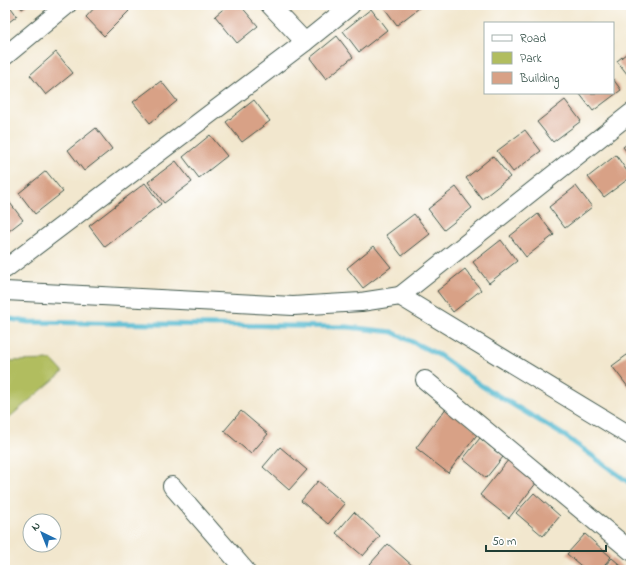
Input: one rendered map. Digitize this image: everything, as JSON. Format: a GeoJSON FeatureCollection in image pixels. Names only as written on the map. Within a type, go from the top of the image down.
{"type":"FeatureCollection","features":[{"type":"Feature","properties":{"kind":"street"},"geometry":{"type":"LineString","coordinates":[[5,56],[67,5]]}},
{"type":"Feature","properties":{"kind":"street"},"geometry":{"type":"LineString","coordinates":[[270,5],[305,42]]}},
{"type":"Feature","properties":{"kind":"street"},"geometry":{"type":"LineString","coordinates":[[5,269],[305,42],[351,5]]}},
{"type":"Feature","properties":{"kind":"street"},"geometry":{"type":"LineString","coordinates":[[5,291],[292,306],[361,302],[400,296],[631,113]]}},
{"type":"Feature","properties":{"kind":"street"},"geometry":{"type":"LineString","coordinates":[[400,296],[624,421],[631,436]]}},
{"type":"Feature","properties":{"kind":"street"},"geometry":{"type":"LineString","coordinates":[[425,380],[631,551]]}},
{"type":"Feature","properties":{"kind":"street"},"geometry":{"type":"LineString","coordinates":[[172,486],[245,570]]}},
{"type":"Feature","properties":{"kind":"green space"},"geometry":{"type":"Polygon","coordinates":[[[52,360],[63,372],[5,421],[5,361],[52,360]]]}},
{"type":"Feature","properties":{"kind":"building"},"geometry":{"type":"Polygon","coordinates":[[[5,5],[9,5],[17,16],[5,25],[5,5]]]}},
{"type":"Feature","properties":{"kind":"building"},"geometry":{"type":"Polygon","coordinates":[[[19,5],[28,5],[22,9],[19,5]]]}},
{"type":"Feature","properties":{"kind":"building"},"geometry":{"type":"Polygon","coordinates":[[[97,5],[123,5],[129,11],[104,36],[86,17],[97,5]]]}},
{"type":"Feature","properties":{"kind":"building"},"geometry":{"type":"Polygon","coordinates":[[[228,5],[240,5],[258,26],[237,43],[215,16],[228,5]]]}},
{"type":"Feature","properties":{"kind":"building"},"geometry":{"type":"Polygon","coordinates":[[[382,5],[423,5],[397,25],[382,5]]]}},
{"type":"Feature","properties":{"kind":"building"},"geometry":{"type":"Polygon","coordinates":[[[371,9],[387,30],[359,52],[343,31],[371,9]]]}},
{"type":"Feature","properties":{"kind":"building"},"geometry":{"type":"Polygon","coordinates":[[[337,36],[353,57],[326,79],[310,58],[337,36]]]}},
{"type":"Feature","properties":{"kind":"building"},"geometry":{"type":"Polygon","coordinates":[[[631,50],[631,79],[617,61],[631,50]]]}},
{"type":"Feature","properties":{"kind":"building"},"geometry":{"type":"Polygon","coordinates":[[[56,52],[73,73],[46,95],[30,75],[56,52]]]}},
{"type":"Feature","properties":{"kind":"building"},"geometry":{"type":"Polygon","coordinates":[[[614,80],[621,90],[593,111],[580,94],[614,94],[614,80]]]}},
{"type":"Feature","properties":{"kind":"building"},"geometry":{"type":"Polygon","coordinates":[[[161,81],[177,101],[150,123],[133,102],[161,81]]]}},
{"type":"Feature","properties":{"kind":"building"},"geometry":{"type":"Polygon","coordinates":[[[254,100],[270,121],[242,142],[226,122],[254,100]]]}},
{"type":"Feature","properties":{"kind":"building"},"geometry":{"type":"Polygon","coordinates":[[[565,100],[581,121],[553,142],[537,122],[565,100]]]}},
{"type":"Feature","properties":{"kind":"building"},"geometry":{"type":"Polygon","coordinates":[[[96,128],[112,149],[84,171],[68,150],[96,128]]]}},
{"type":"Feature","properties":{"kind":"building"},"geometry":{"type":"Polygon","coordinates":[[[525,130],[541,151],[513,172],[497,151],[525,130]]]}},
{"type":"Feature","properties":{"kind":"building"},"geometry":{"type":"Polygon","coordinates":[[[210,135],[227,156],[199,178],[183,157],[210,135]]]}},
{"type":"Feature","properties":{"kind":"building"},"geometry":{"type":"Polygon","coordinates":[[[631,141],[631,157],[623,147],[631,141]]]}},
{"type":"Feature","properties":{"kind":"building"},"geometry":{"type":"Polygon","coordinates":[[[616,155],[631,177],[604,197],[588,177],[616,155]]]}},
{"type":"Feature","properties":{"kind":"building"},"geometry":{"type":"Polygon","coordinates":[[[493,156],[510,177],[482,199],[466,178],[493,156]]]}},
{"type":"Feature","properties":{"kind":"building"},"geometry":{"type":"Polygon","coordinates":[[[176,161],[192,182],[164,203],[148,182],[176,161]]]}},
{"type":"Feature","properties":{"kind":"building"},"geometry":{"type":"Polygon","coordinates":[[[46,171],[63,192],[35,214],[19,193],[46,171]]]}},
{"type":"Feature","properties":{"kind":"building"},"geometry":{"type":"Polygon","coordinates":[[[145,183],[161,204],[105,247],[89,226],[145,183]]]}},
{"type":"Feature","properties":{"kind":"building"},"geometry":{"type":"Polygon","coordinates":[[[576,186],[592,207],[565,228],[549,207],[576,186]]]}},
{"type":"Feature","properties":{"kind":"building"},"geometry":{"type":"Polygon","coordinates":[[[456,187],[472,208],[444,230],[428,209],[456,187]]]}},
{"type":"Feature","properties":{"kind":"building"},"geometry":{"type":"Polygon","coordinates":[[[7,199],[23,220],[5,234],[5,201],[7,199]]]}},
{"type":"Feature","properties":{"kind":"building"},"geometry":{"type":"Polygon","coordinates":[[[414,214],[430,234],[402,256],[386,235],[414,214]]]}},
{"type":"Feature","properties":{"kind":"building"},"geometry":{"type":"Polygon","coordinates":[[[538,214],[554,235],[526,257],[510,236],[538,214]]]}},
{"type":"Feature","properties":{"kind":"building"},"geometry":{"type":"Polygon","coordinates":[[[501,240],[517,261],[489,283],[473,262],[501,240]]]}},
{"type":"Feature","properties":{"kind":"building"},"geometry":{"type":"Polygon","coordinates":[[[374,246],[391,267],[363,288],[347,268],[374,246]]]}},
{"type":"Feature","properties":{"kind":"building"},"geometry":{"type":"Polygon","coordinates":[[[465,269],[481,290],[453,312],[437,291],[465,269]]]}},
{"type":"Feature","properties":{"kind":"building"},"geometry":{"type":"Polygon","coordinates":[[[631,352],[631,385],[628,387],[612,366],[631,352]]]}},
{"type":"Feature","properties":{"kind":"building"},"geometry":{"type":"Polygon","coordinates":[[[447,407],[479,432],[448,473],[416,448],[447,407]]]}},
{"type":"Feature","properties":{"kind":"building"},"geometry":{"type":"Polygon","coordinates":[[[241,411],[268,434],[251,454],[224,431],[241,411]]]}},
{"type":"Feature","properties":{"kind":"building"},"geometry":{"type":"Polygon","coordinates":[[[480,438],[503,457],[486,478],[463,459],[480,438]]]}},
{"type":"Feature","properties":{"kind":"building"},"geometry":{"type":"Polygon","coordinates":[[[280,447],[307,470],[289,490],[263,467],[280,447]]]}},
{"type":"Feature","properties":{"kind":"building"},"geometry":{"type":"Polygon","coordinates":[[[509,459],[537,482],[509,518],[480,495],[509,459]]]}},
{"type":"Feature","properties":{"kind":"building"},"geometry":{"type":"Polygon","coordinates":[[[318,481],[345,504],[328,524],[301,501],[318,481]]]}},
{"type":"Feature","properties":{"kind":"building"},"geometry":{"type":"Polygon","coordinates":[[[534,493],[560,516],[543,536],[516,513],[534,493]]]}},
{"type":"Feature","properties":{"kind":"building"},"geometry":{"type":"Polygon","coordinates":[[[354,512],[380,536],[363,556],[336,533],[354,512]]]}},
{"type":"Feature","properties":{"kind":"building"},"geometry":{"type":"Polygon","coordinates":[[[585,534],[611,557],[600,570],[586,570],[567,554],[585,534]]]}},
{"type":"Feature","properties":{"kind":"building"},"geometry":{"type":"Polygon","coordinates":[[[388,544],[414,567],[412,570],[377,570],[370,564],[388,544]]]}},
{"type":"Feature","properties":{"kind":"building"},"geometry":{"type":"Polygon","coordinates":[[[612,558],[626,570],[601,570],[612,558]]]}},
{"type":"Feature","properties":{"kind":"waterway"},"geometry":{"type":"LineString","coordinates":[[5,318],[28,322],[348,327],[392,332],[439,355],[482,386],[565,436],[631,484]]}}]}
